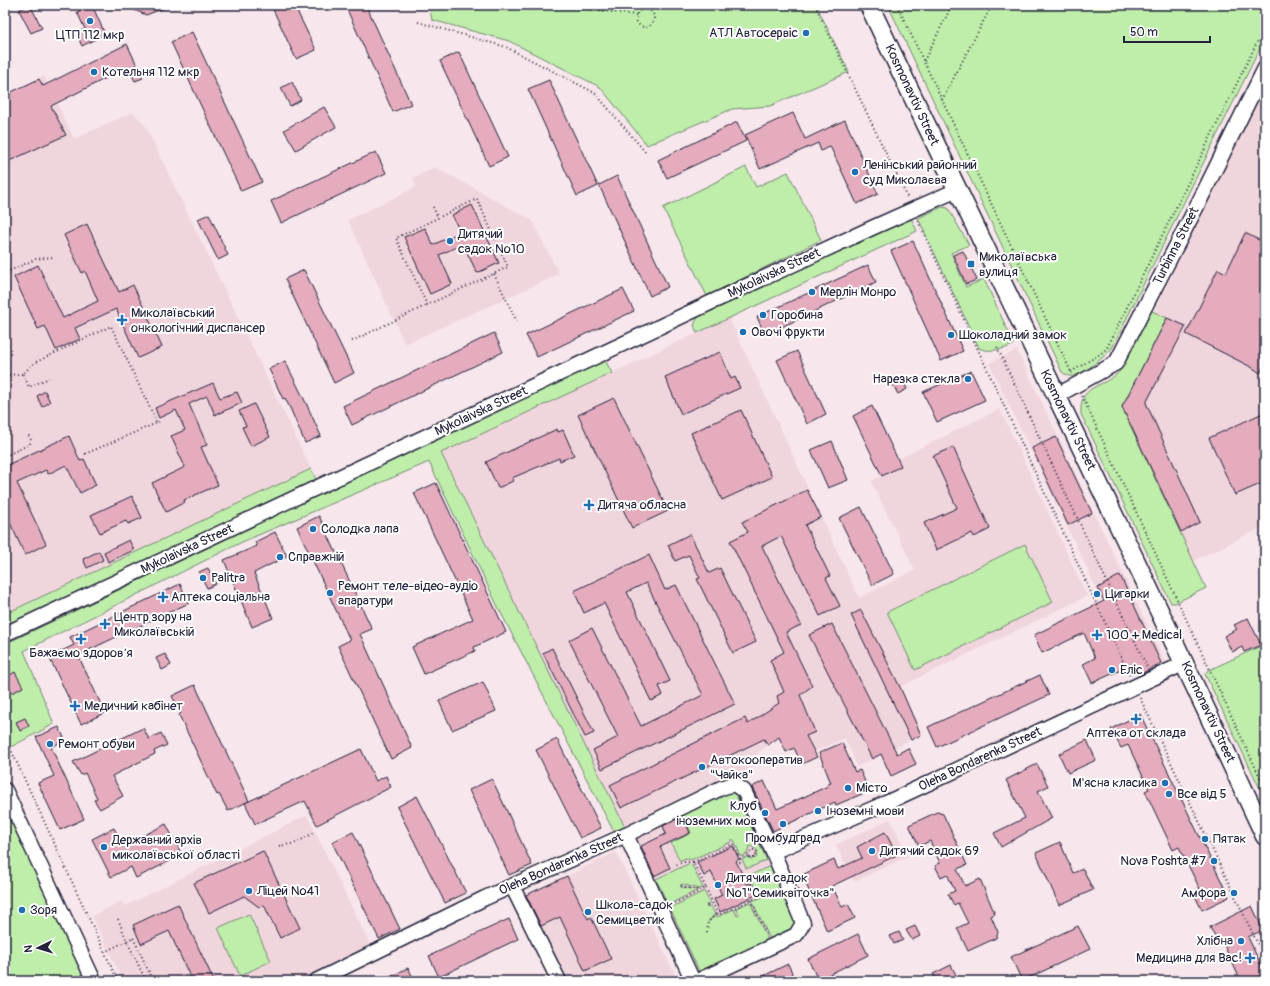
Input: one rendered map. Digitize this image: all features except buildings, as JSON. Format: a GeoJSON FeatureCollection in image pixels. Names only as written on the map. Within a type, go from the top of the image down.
{"type":"FeatureCollection","features":[{"type":"Feature","properties":{"kind":"main road","name":"Kosmonavtiv Street"},"geometry":{"type":"LineString","coordinates":[[869,5],[1185,663],[1265,836]]}},
{"type":"Feature","properties":{"kind":"street","name":"Turbinna Street"},"geometry":{"type":"LineString","coordinates":[[1056,396],[1077,386],[1116,363],[1201,198],[1265,68]]}},
{"type":"Feature","properties":{"kind":"street","name":"Mykolaivska Street"},"geometry":{"type":"LineString","coordinates":[[5,634],[805,259],[957,190]]}},
{"type":"Feature","properties":{"kind":"street","name":"Oleha Bondarenka Street"},"geometry":{"type":"LineString","coordinates":[[772,852],[886,803],[1185,663]]}},
{"type":"Feature","properties":{"kind":"street","name":"Oleha Bondarenka Street"},"geometry":{"type":"LineString","coordinates":[[316,981],[512,886],[626,835],[721,788],[734,784],[744,791],[801,915],[803,923],[801,930],[796,935],[697,981]]}},
{"type":"Feature","properties":{"kind":"street"},"geometry":{"type":"LineString","coordinates":[[5,790],[94,981]]}},
{"type":"Feature","properties":{"kind":"street"},"geometry":{"type":"LineString","coordinates":[[626,835],[693,981]]}},
{"type":"Feature","properties":{"kind":"street"},"geometry":{"type":"LineString","coordinates":[[512,886],[559,981]]}},
{"type":"Feature","properties":{"kind":"path"},"geometry":{"type":"LineString","coordinates":[[576,5],[589,9],[636,15],[643,9],[648,9],[654,14],[654,21],[646,27],[639,25],[636,15]]}},
{"type":"Feature","properties":{"kind":"path"},"geometry":{"type":"LineString","coordinates":[[642,5],[643,9]]}},
{"type":"Feature","properties":{"kind":"path"},"geometry":{"type":"LineString","coordinates":[[816,5],[1135,687],[1265,958]]}},
{"type":"Feature","properties":{"kind":"path"},"geometry":{"type":"LineString","coordinates":[[897,5],[1071,372],[1265,788]]}},
{"type":"Feature","properties":{"kind":"path"},"geometry":{"type":"LineString","coordinates":[[923,61],[952,5]]}},
{"type":"Feature","properties":{"kind":"path"},"geometry":{"type":"LineString","coordinates":[[942,100],[992,5]]}},
{"type":"Feature","properties":{"kind":"path"},"geometry":{"type":"LineString","coordinates":[[418,22],[506,47],[595,93],[647,154]]}},
{"type":"Feature","properties":{"kind":"path"},"geometry":{"type":"LineString","coordinates":[[1071,372],[1107,348],[1265,26]]}},
{"type":"Feature","properties":{"kind":"path"},"geometry":{"type":"LineString","coordinates":[[352,341],[508,267],[477,199],[396,238],[427,305]]}},
{"type":"Feature","properties":{"kind":"path"},"geometry":{"type":"LineString","coordinates":[[433,207],[438,218]]}},
{"type":"Feature","properties":{"kind":"path"},"geometry":{"type":"LineString","coordinates":[[5,277],[8,271],[36,259],[53,257]]}},
{"type":"Feature","properties":{"kind":"path"},"geometry":{"type":"LineString","coordinates":[[494,274],[517,322]]}},
{"type":"Feature","properties":{"kind":"path"},"geometry":{"type":"LineString","coordinates":[[5,375],[23,374],[34,363],[111,326],[158,423],[85,454]]}},
{"type":"Feature","properties":{"kind":"path"},"geometry":{"type":"LineString","coordinates":[[997,347],[1147,668]]}},
{"type":"Feature","properties":{"kind":"path"},"geometry":{"type":"LineString","coordinates":[[23,374],[29,387],[48,378]]}},
{"type":"Feature","properties":{"kind":"path"},"geometry":{"type":"LineString","coordinates":[[5,456],[30,444],[31,440],[28,434]]}},
{"type":"Feature","properties":{"kind":"path"},"geometry":{"type":"LineString","coordinates":[[5,737],[118,981]]}},
{"type":"Feature","properties":{"kind":"path"},"geometry":{"type":"LineString","coordinates":[[279,846],[296,843],[315,832]]}},
{"type":"Feature","properties":{"kind":"path"},"geometry":{"type":"LineString","coordinates":[[674,866],[682,862],[693,862],[733,844],[740,862]]}},
{"type":"Feature","properties":{"kind":"path"},"geometry":{"type":"LineString","coordinates":[[740,859],[749,855],[751,850],[755,850],[757,853],[755,858],[750,858],[749,855]]}},
{"type":"Feature","properties":{"kind":"path"},"geometry":{"type":"LineString","coordinates":[[693,862],[717,913]]}},
{"type":"Feature","properties":{"kind":"path"},"geometry":{"type":"LineString","coordinates":[[717,913],[718,915],[758,897],[747,874]]}},
{"type":"Feature","properties":{"kind":"path"},"geometry":{"type":"LineString","coordinates":[[681,886],[701,891]]}},
{"type":"Feature","properties":{"kind":"path"},"geometry":{"type":"LineString","coordinates":[[660,911],[706,888]]}},
{"type":"Feature","properties":{"kind":"path"},"geometry":{"type":"LineString","coordinates":[[751,900],[766,934]]}},
{"type":"Feature","properties":{"kind":"path"},"geometry":{"type":"LineString","coordinates":[[707,906],[713,904]]}},
{"type":"Feature","properties":{"kind":"path"},"geometry":{"type":"LineString","coordinates":[[707,932],[708,922],[717,913]]}},
{"type":"Feature","properties":{"kind":"path"},"geometry":{"type":"LineString","coordinates":[[118,919],[146,981]]}},
{"type":"Feature","properties":{"kind":"path"},"geometry":{"type":"LineString","coordinates":[[104,952],[133,938],[154,981]]}},
{"type":"Feature","properties":{"kind":"shaded area","name":"Миколаївський онкологічний диспансер"},"geometry":{"type":"Polygon","coordinates":[[[44,76],[74,139],[133,112],[145,125],[311,469],[5,614],[5,95],[44,76]]]}},
{"type":"Feature","properties":{"kind":"shaded area"},"geometry":{"type":"Polygon","coordinates":[[[1265,82],[1265,526],[1193,561],[1113,398],[1265,82]]]}},
{"type":"Feature","properties":{"kind":"shaded area","name":"Дитячий садок №10"},"geometry":{"type":"Polygon","coordinates":[[[435,167],[532,220],[559,274],[405,344],[348,220],[416,187],[413,178],[435,167]]]}},
{"type":"Feature","properties":{"kind":"shaded area"},"geometry":{"type":"Polygon","coordinates":[[[729,318],[859,598],[915,570],[871,481],[901,466],[898,459],[1000,409],[1087,596],[900,687],[922,734],[857,767],[845,738],[814,752],[801,726],[779,737],[758,753],[746,776],[721,782],[626,829],[441,453],[729,318]]]}},
{"type":"Feature","properties":{"kind":"shaded area"},"geometry":{"type":"Polygon","coordinates":[[[1017,350],[1166,665],[1139,678],[989,363],[1017,350]]]}},
{"type":"Feature","properties":{"kind":"shaded area","name":"Дитячий садок №1\"Семиквіточка\""},"geometry":{"type":"Polygon","coordinates":[[[735,789],[798,924],[795,927],[699,974],[635,837],[735,789]]]}},
{"type":"Feature","properties":{"kind":"shaded area","name":"Ліцей №41"},"geometry":{"type":"Polygon","coordinates":[[[307,815],[371,947],[299,981],[123,981],[92,916],[122,901],[125,906],[307,815]]]}},
{"type":"Feature","properties":{"kind":"shaded area","name":"Дитячий садок 69"},"geometry":{"type":"Polygon","coordinates":[[[890,819],[908,856],[854,882],[836,845],[890,819]]]}},
{"type":"Feature","properties":{"kind":"shaded area","name":"Школа-садок Семицветик"},"geometry":{"type":"Polygon","coordinates":[[[616,852],[678,981],[563,981],[523,897],[616,852]]]}},
{"type":"Feature","properties":{"kind":"green space"},"geometry":{"type":"Polygon","coordinates":[[[429,5],[816,5],[849,72],[770,106],[732,109],[647,145],[600,87],[509,41],[432,20],[429,5]]]}},
{"type":"Feature","properties":{"kind":"green space"},"geometry":{"type":"Polygon","coordinates":[[[888,5],[1265,5],[1265,38],[1112,348],[1094,364],[1078,374],[1071,376],[1062,372],[888,5]]]}},
{"type":"Feature","properties":{"kind":"green space"},"geometry":{"type":"Polygon","coordinates":[[[746,167],[756,187],[788,172],[821,240],[707,296],[663,208],[746,167]]]}},
{"type":"Feature","properties":{"kind":"green space"},"geometry":{"type":"Polygon","coordinates":[[[942,207],[948,208],[969,245],[951,253],[966,287],[984,279],[1013,342],[1013,345],[1006,348],[992,350],[979,348],[918,218],[942,207]]]}},
{"type":"Feature","properties":{"kind":"green space"},"geometry":{"type":"Polygon","coordinates":[[[908,219],[912,220],[917,231],[697,333],[694,325],[698,317],[908,219]]]}},
{"type":"Feature","properties":{"kind":"green space"},"geometry":{"type":"Polygon","coordinates":[[[1150,310],[1167,318],[1122,407],[1206,588],[1175,603],[1171,603],[1081,414],[1081,405],[1087,392],[1111,379],[1120,370],[1150,310]]]}},
{"type":"Feature","properties":{"kind":"green space"},"geometry":{"type":"Polygon","coordinates":[[[600,361],[606,362],[612,373],[441,453],[626,829],[613,830],[498,607],[429,462],[242,542],[24,651],[54,724],[5,750],[5,644],[600,361]]]}},
{"type":"Feature","properties":{"kind":"green space"},"geometry":{"type":"Polygon","coordinates":[[[311,469],[317,481],[5,628],[5,614],[311,469]]]}},
{"type":"Feature","properties":{"kind":"green space"},"geometry":{"type":"Polygon","coordinates":[[[1025,544],[1053,602],[915,670],[887,612],[1025,544]]]}},
{"type":"Feature","properties":{"kind":"green space"},"geometry":{"type":"Polygon","coordinates":[[[1265,644],[1265,799],[1205,674],[1207,671],[1265,644]]]}},
{"type":"Feature","properties":{"kind":"green space"},"geometry":{"type":"Polygon","coordinates":[[[734,791],[767,860],[746,868],[742,859],[748,857],[751,859],[756,858],[758,851],[751,846],[749,847],[747,854],[741,857],[734,840],[731,840],[731,842],[691,860],[685,858],[680,861],[671,843],[691,833],[683,815],[734,791]]]}},
{"type":"Feature","properties":{"kind":"green space","name":"Зоря"},"geometry":{"type":"Polygon","coordinates":[[[5,805],[88,981],[5,981],[5,805]]]}},
{"type":"Feature","properties":{"kind":"green space"},"geometry":{"type":"Polygon","coordinates":[[[688,864],[692,865],[703,888],[700,889],[681,884],[681,887],[698,890],[668,905],[656,879],[688,864]]]}},
{"type":"Feature","properties":{"kind":"green space"},"geometry":{"type":"Polygon","coordinates":[[[770,866],[797,923],[795,927],[770,939],[752,901],[760,898],[751,879],[751,875],[770,866]]]}},
{"type":"Feature","properties":{"kind":"green space"},"geometry":{"type":"Polygon","coordinates":[[[704,891],[710,903],[706,905],[707,908],[711,906],[715,914],[708,922],[716,915],[717,917],[734,909],[737,916],[739,915],[736,908],[750,902],[768,940],[700,973],[670,908],[704,891]]]}},
{"type":"Feature","properties":{"kind":"green space"},"geometry":{"type":"Polygon","coordinates":[[[249,914],[271,961],[240,976],[218,928],[249,914]]]}},
{"type":"Feature","properties":{"kind":"place","name":"ЦТП 112 мкр"},"geometry":{"type":"Point","coordinates":[90,21]}},
{"type":"Feature","properties":{"kind":"place","name":"АТЛ Автосервіс"},"geometry":{"type":"Point","coordinates":[806,33]}},
{"type":"Feature","properties":{"kind":"place","name":"Котельня 112 мкр"},"geometry":{"type":"Point","coordinates":[94,72]}},
{"type":"Feature","properties":{"kind":"place","name":"Ленінський районний суд Миколаєва"},"geometry":{"type":"Point","coordinates":[855,172]}},
{"type":"Feature","properties":{"kind":"place","name":"Дитячий садок №10"},"geometry":{"type":"Point","coordinates":[450,241]}},
{"type":"Feature","properties":{"kind":"place","name":"Миколаївська вулиця"},"geometry":{"type":"Point","coordinates":[971,264]}},
{"type":"Feature","properties":{"kind":"place","name":"Мерлін Монро"},"geometry":{"type":"Point","coordinates":[812,292]}},
{"type":"Feature","properties":{"kind":"place","name":"Горобина"},"geometry":{"type":"Point","coordinates":[763,315]}},
{"type":"Feature","properties":{"kind":"place","name":"Миколаївський онкологічний диспансер"},"geometry":{"type":"Point","coordinates":[122,320]}},
{"type":"Feature","properties":{"kind":"place","name":"Овочі фрукти"},"geometry":{"type":"Point","coordinates":[743,332]}},
{"type":"Feature","properties":{"kind":"place","name":"Шоколадний замок"},"geometry":{"type":"Point","coordinates":[951,335]}},
{"type":"Feature","properties":{"kind":"place","name":"Нарезка стекла"},"geometry":{"type":"Point","coordinates":[968,379]}},
{"type":"Feature","properties":{"kind":"place","name":"Дитяча обласна"},"geometry":{"type":"Point","coordinates":[589,505]}},
{"type":"Feature","properties":{"kind":"place","name":"Солодка лапа"},"geometry":{"type":"Point","coordinates":[313,529]}},
{"type":"Feature","properties":{"kind":"place","name":"Справжній"},"geometry":{"type":"Point","coordinates":[280,557]}},
{"type":"Feature","properties":{"kind":"place","name":"Palitra"},"geometry":{"type":"Point","coordinates":[203,578]}},
{"type":"Feature","properties":{"kind":"place","name":"Ремонт теле-відео-аудіо апаратури"},"geometry":{"type":"Point","coordinates":[330,593]}},
{"type":"Feature","properties":{"kind":"place","name":"Цигарки"},"geometry":{"type":"Point","coordinates":[1097,594]}},
{"type":"Feature","properties":{"kind":"place","name":"Аптека соціальна"},"geometry":{"type":"Point","coordinates":[163,597]}},
{"type":"Feature","properties":{"kind":"place","name":"Центр зору на Миколаївській"},"geometry":{"type":"Point","coordinates":[105,624]}},
{"type":"Feature","properties":{"kind":"place","name":"100 + Medical"},"geometry":{"type":"Point","coordinates":[1097,635]}},
{"type":"Feature","properties":{"kind":"place","name":"Бажаємо здоровʼя"},"geometry":{"type":"Point","coordinates":[81,639]}},
{"type":"Feature","properties":{"kind":"place","name":"Еліс"},"geometry":{"type":"Point","coordinates":[1112,670]}},
{"type":"Feature","properties":{"kind":"place","name":"Медичний кабінет"},"geometry":{"type":"Point","coordinates":[75,706]}},
{"type":"Feature","properties":{"kind":"place","name":"Аптека от склада"},"geometry":{"type":"Point","coordinates":[1136,719]}},
{"type":"Feature","properties":{"kind":"place","name":"Ремонт обуви"},"geometry":{"type":"Point","coordinates":[50,744]}},
{"type":"Feature","properties":{"kind":"place","name":"Автокооператив \"Чайка\""},"geometry":{"type":"Point","coordinates":[702,767]}},
{"type":"Feature","properties":{"kind":"place","name":"М'ясна класика"},"geometry":{"type":"Point","coordinates":[1165,783]}},
{"type":"Feature","properties":{"kind":"place","name":"Місто"},"geometry":{"type":"Point","coordinates":[848,788]}},
{"type":"Feature","properties":{"kind":"place","name":"Все від 5"},"geometry":{"type":"Point","coordinates":[1169,794]}},
{"type":"Feature","properties":{"kind":"place","name":"Іноземні мови"},"geometry":{"type":"Point","coordinates":[818,811]}},
{"type":"Feature","properties":{"kind":"place","name":"Клуб іноземних мов"},"geometry":{"type":"Point","coordinates":[765,813]}},
{"type":"Feature","properties":{"kind":"place","name":"Промбудград"},"geometry":{"type":"Point","coordinates":[783,824]}},
{"type":"Feature","properties":{"kind":"place","name":"Пятак"},"geometry":{"type":"Point","coordinates":[1205,839]}},
{"type":"Feature","properties":{"kind":"place","name":"Державний архів миколаївської області"},"geometry":{"type":"Point","coordinates":[104,847]}},
{"type":"Feature","properties":{"kind":"place","name":"Дитячий садок 69"},"geometry":{"type":"Point","coordinates":[872,851]}},
{"type":"Feature","properties":{"kind":"place","name":"Nova Poshta #7"},"geometry":{"type":"Point","coordinates":[1214,861]}},
{"type":"Feature","properties":{"kind":"place","name":"Дитячий садок №1\"Семиквіточка\""},"geometry":{"type":"Point","coordinates":[718,885]}},
{"type":"Feature","properties":{"kind":"place","name":"Ліцей №41"},"geometry":{"type":"Point","coordinates":[249,891]}},
{"type":"Feature","properties":{"kind":"place","name":"Амфора"},"geometry":{"type":"Point","coordinates":[1234,893]}},
{"type":"Feature","properties":{"kind":"place","name":"Зоря"},"geometry":{"type":"Point","coordinates":[22,910]}},
{"type":"Feature","properties":{"kind":"place","name":"Школа-садок Семицветик"},"geometry":{"type":"Point","coordinates":[588,912]}},
{"type":"Feature","properties":{"kind":"place","name":"Хлібна"},"geometry":{"type":"Point","coordinates":[1241,941]}},
{"type":"Feature","properties":{"kind":"place","name":"Медицина для Вас!"},"geometry":{"type":"Point","coordinates":[1250,958]}}]}
